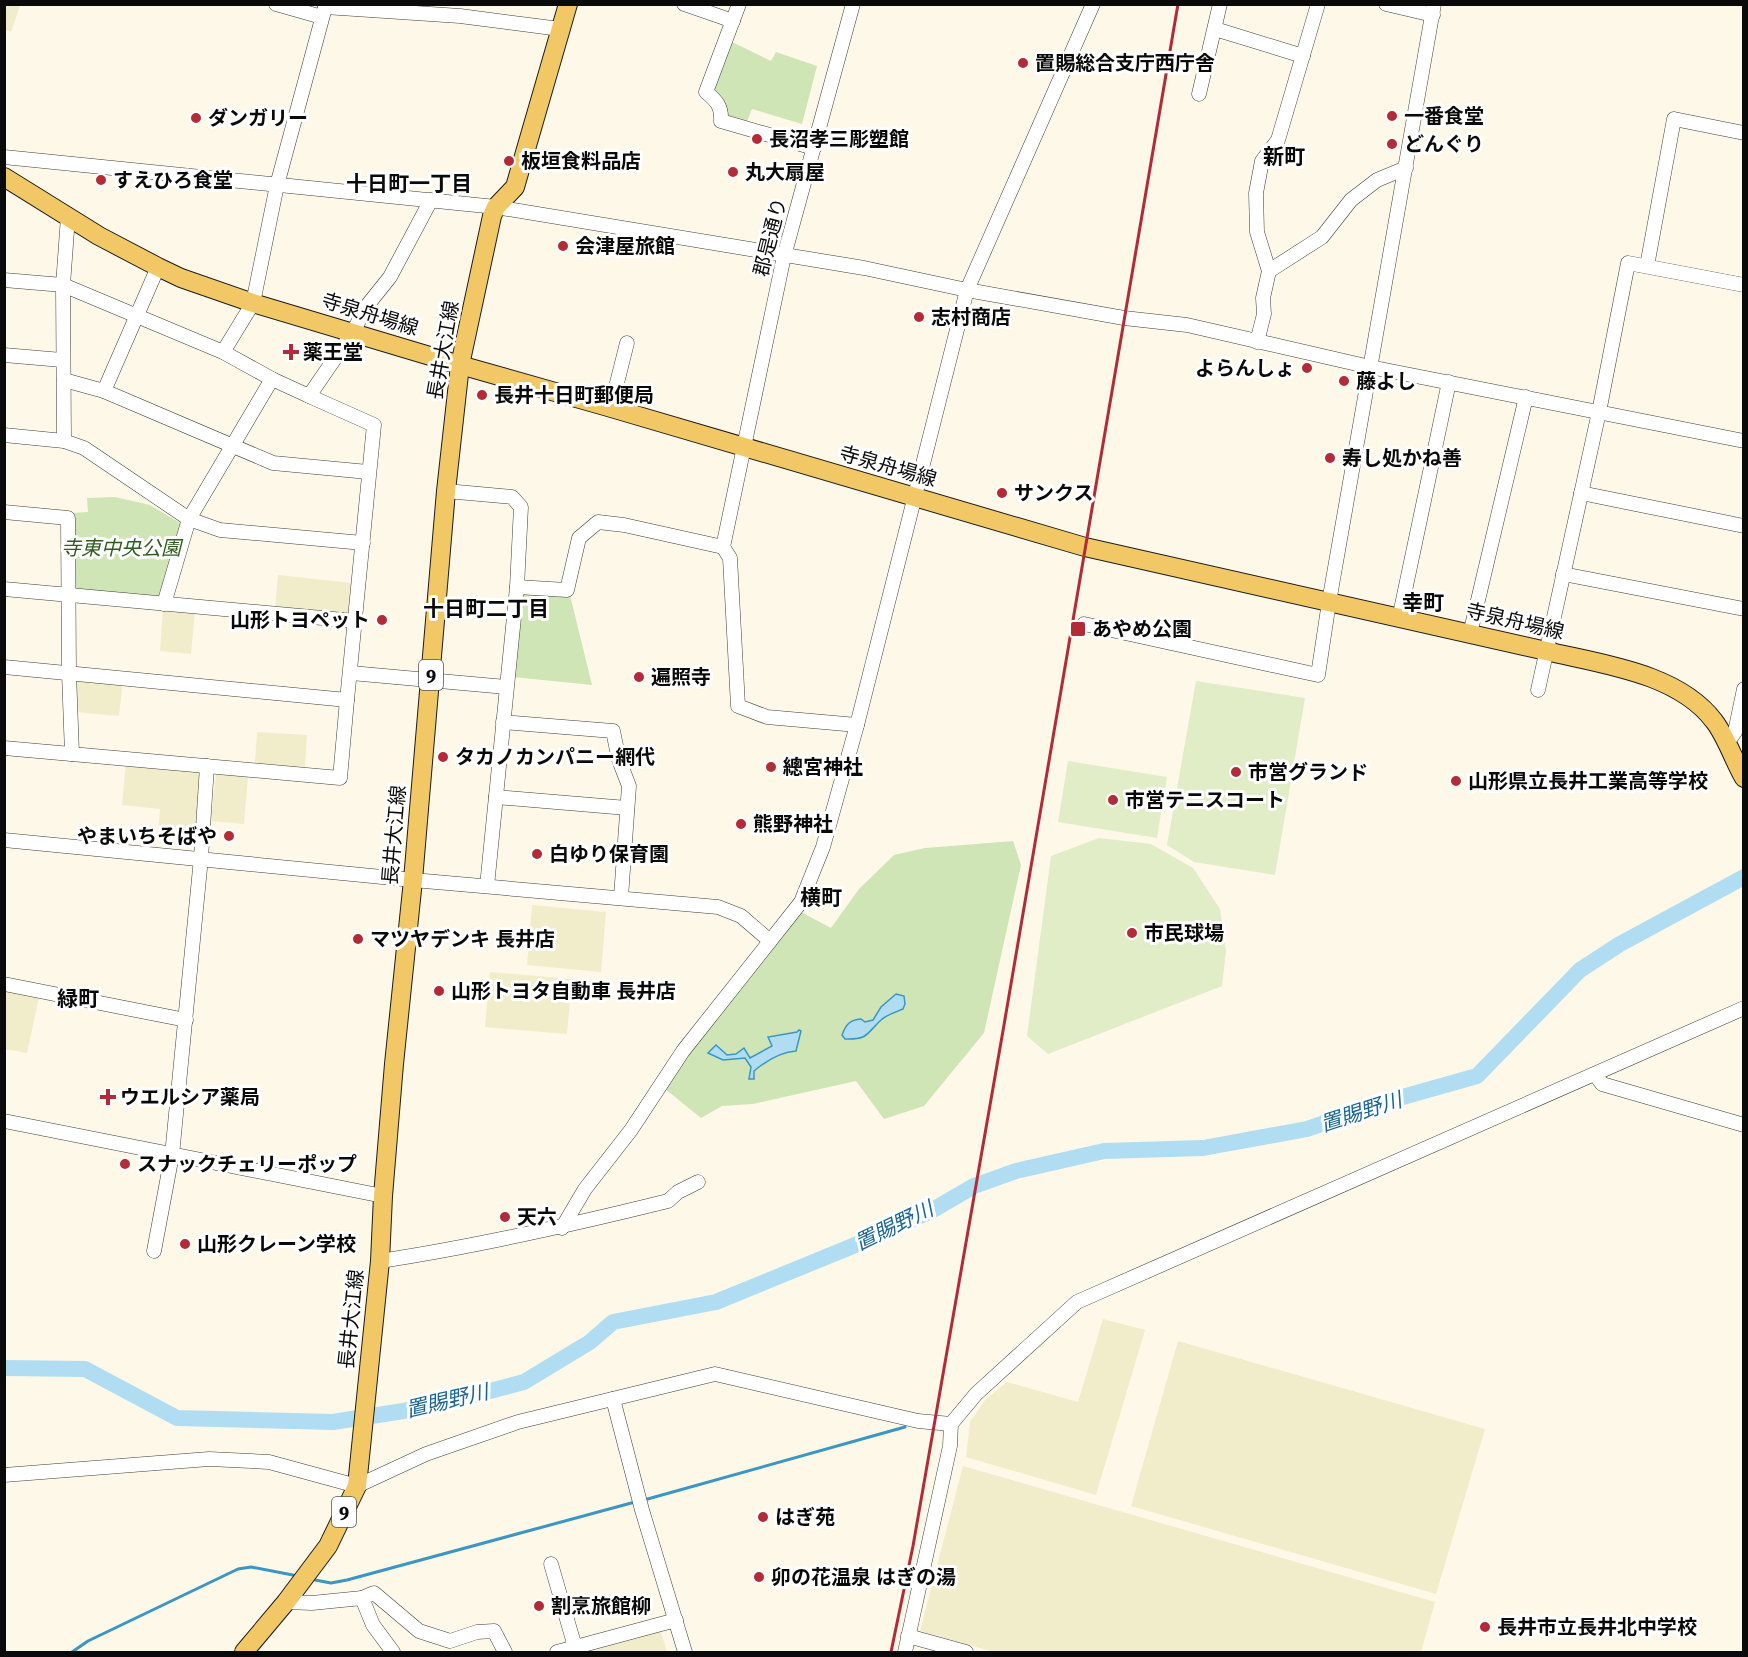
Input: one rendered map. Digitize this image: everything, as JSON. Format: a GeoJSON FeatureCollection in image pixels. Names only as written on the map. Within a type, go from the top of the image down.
{"type":"FeatureCollection","features":[{"type":"Feature","properties":{"kind":"main road","name":"長井大江線"},"geometry":{"type":"LineString","coordinates":[[244,1652],[286,1602],[328,1546],[357,1486],[380,1261],[383,1196],[446,491],[460,365],[492,216],[496,207],[515,187],[568,4]]}},
{"type":"Feature","properties":{"kind":"main road","name":"寺泉舟場線"},"geometry":{"type":"LineString","coordinates":[[4,177],[99,236],[158,267],[181,278],[254,303],[1085,547],[1546,651],[1663,682],[1697,702],[1715,722],[1742,772]]}},
{"type":"Feature","properties":{"kind":"street"},"geometry":{"type":"LineString","coordinates":[[276,4],[324,9],[460,16],[560,29]]}},
{"type":"Feature","properties":{"kind":"street"},"geometry":{"type":"LineString","coordinates":[[684,4],[732,21]]}},
{"type":"Feature","properties":{"kind":"street"},"geometry":{"type":"LineString","coordinates":[[739,4],[706,92],[716,100],[722,112],[721,121],[814,148]]}},
{"type":"Feature","properties":{"kind":"street","name":"郡是通り"},"geometry":{"type":"LineString","coordinates":[[723,547],[746,447],[784,256],[853,4]]}},
{"type":"Feature","properties":{"kind":"street"},"geometry":{"type":"LineString","coordinates":[[561,1228],[585,1189],[631,1130],[683,1051],[801,902],[823,847],[857,725],[968,290],[1093,4]]}},
{"type":"Feature","properties":{"kind":"street"},"geometry":{"type":"LineString","coordinates":[[1199,94],[1220,4]]}},
{"type":"Feature","properties":{"kind":"street"},"geometry":{"type":"LineString","coordinates":[[1257,342],[1264,314],[1263,298],[1269,271],[1257,232],[1256,193],[1262,160],[1278,140],[1318,4]]}},
{"type":"Feature","properties":{"kind":"street"},"geometry":{"type":"LineString","coordinates":[[1084,624],[1318,675],[1433,10],[1386,4]]}},
{"type":"Feature","properties":{"kind":"street"},"geometry":{"type":"LineString","coordinates":[[223,352],[254,303],[277,185],[324,9]]}},
{"type":"Feature","properties":{"kind":"street"},"geometry":{"type":"LineString","coordinates":[[1215,29],[1303,56]]}},
{"type":"Feature","properties":{"kind":"street"},"geometry":{"type":"LineString","coordinates":[[1647,266],[1674,119],[1743,133]]}},
{"type":"Feature","properties":{"kind":"street"},"geometry":{"type":"LineString","coordinates":[[4,157],[496,207],[864,268],[968,290],[1124,318],[1187,325],[1370,367],[1743,441]]}},
{"type":"Feature","properties":{"kind":"street"},"geometry":{"type":"LineString","coordinates":[[1269,271],[1322,237],[1351,200],[1377,180],[1406,168]]}},
{"type":"Feature","properties":{"kind":"street"},"geometry":{"type":"LineString","coordinates":[[309,396],[353,332],[366,307],[390,277],[431,200]]}},
{"type":"Feature","properties":{"kind":"street"},"geometry":{"type":"LineString","coordinates":[[64,441],[63,285],[68,217]]}},
{"type":"Feature","properties":{"kind":"street"},"geometry":{"type":"LineString","coordinates":[[1538,690],[1599,412],[1628,263],[1743,285]]}},
{"type":"Feature","properties":{"kind":"street"},"geometry":{"type":"LineString","coordinates":[[104,391],[158,267]]}},
{"type":"Feature","properties":{"kind":"street"},"geometry":{"type":"LineString","coordinates":[[4,280],[63,285],[223,352],[272,379],[374,424],[340,778],[4,748]]}},
{"type":"Feature","properties":{"kind":"street"},"geometry":{"type":"LineString","coordinates":[[608,406],[614,394],[627,343]]}},
{"type":"Feature","properties":{"kind":"street"},"geometry":{"type":"LineString","coordinates":[[4,355],[62,360]]}},
{"type":"Feature","properties":{"kind":"street"},"geometry":{"type":"LineString","coordinates":[[164,604],[189,519],[272,379]]}},
{"type":"Feature","properties":{"kind":"street"},"geometry":{"type":"LineString","coordinates":[[63,380],[104,391],[273,463],[368,472]]}},
{"type":"Feature","properties":{"kind":"street"},"geometry":{"type":"LineString","coordinates":[[1399,619],[1449,382]]}},
{"type":"Feature","properties":{"kind":"street"},"geometry":{"type":"LineString","coordinates":[[1470,634],[1526,397]]}},
{"type":"Feature","properties":{"kind":"street"},"geometry":{"type":"LineString","coordinates":[[4,435],[64,441],[84,448],[189,519],[220,530],[363,543]]}},
{"type":"Feature","properties":{"kind":"street"},"geometry":{"type":"LineString","coordinates":[[446,491],[512,497],[521,507],[517,587],[487,886]]}},
{"type":"Feature","properties":{"kind":"street"},"geometry":{"type":"LineString","coordinates":[[1581,493],[1743,526]]}},
{"type":"Feature","properties":{"kind":"street"},"geometry":{"type":"LineString","coordinates":[[4,512],[68,518],[72,754]]}},
{"type":"Feature","properties":{"kind":"street"},"geometry":{"type":"LineString","coordinates":[[517,587],[567,590],[579,538],[598,522],[624,525],[723,547],[730,558],[738,706],[767,717],[857,725]]}},
{"type":"Feature","properties":{"kind":"street"},"geometry":{"type":"LineString","coordinates":[[1563,574],[1743,609]]}},
{"type":"Feature","properties":{"kind":"street"},"geometry":{"type":"LineString","coordinates":[[4,589],[355,621]]}},
{"type":"Feature","properties":{"kind":"street"},"geometry":{"type":"LineString","coordinates":[[4,667],[347,700]]}},
{"type":"Feature","properties":{"kind":"street"},"geometry":{"type":"LineString","coordinates":[[351,674],[506,687]]}},
{"type":"Feature","properties":{"kind":"street"},"geometry":{"type":"LineString","coordinates":[[1726,744],[1735,732],[1743,689]]}},
{"type":"Feature","properties":{"kind":"street"},"geometry":{"type":"LineString","coordinates":[[503,722],[613,730],[619,760],[629,786],[621,897]]}},
{"type":"Feature","properties":{"kind":"street"},"geometry":{"type":"LineString","coordinates":[[154,1251],[172,1155],[201,858],[207,766]]}},
{"type":"Feature","properties":{"kind":"street"},"geometry":{"type":"LineString","coordinates":[[496,798],[627,808]]}},
{"type":"Feature","properties":{"kind":"street"},"geometry":{"type":"LineString","coordinates":[[4,840],[718,907],[741,916],[770,941]]}},
{"type":"Feature","properties":{"kind":"street"},"geometry":{"type":"LineString","coordinates":[[4,984],[186,1020]]}},
{"type":"Feature","properties":{"kind":"street"},"geometry":{"type":"LineString","coordinates":[[905,1653],[950,1446],[951,1424],[976,1394],[1077,1302],[1743,1008]]}},
{"type":"Feature","properties":{"kind":"street"},"geometry":{"type":"LineString","coordinates":[[1595,1074],[1602,1084],[1743,1125]]}},
{"type":"Feature","properties":{"kind":"street"},"geometry":{"type":"LineString","coordinates":[[4,1121],[383,1196]]}},
{"type":"Feature","properties":{"kind":"street"},"geometry":{"type":"LineString","coordinates":[[380,1261],[459,1249],[561,1228],[669,1201],[678,1192],[698,1182]]}},
{"type":"Feature","properties":{"kind":"street"},"geometry":{"type":"LineString","coordinates":[[4,1475],[209,1459],[269,1462],[357,1486],[426,1454],[508,1426],[715,1374],[918,1421],[951,1424]]}},
{"type":"Feature","properties":{"kind":"street"},"geometry":{"type":"LineString","coordinates":[[613,1399],[642,1510],[685,1653]]}},
{"type":"Feature","properties":{"kind":"street"},"geometry":{"type":"LineString","coordinates":[[551,1564],[575,1647]]}},
{"type":"Feature","properties":{"kind":"street"},"geometry":{"type":"LineString","coordinates":[[286,1602],[312,1603],[362,1598],[374,1593],[419,1631],[450,1641],[477,1632],[494,1631],[505,1653]]}},
{"type":"Feature","properties":{"kind":"street"},"geometry":{"type":"LineString","coordinates":[[362,1598],[373,1625],[393,1653]]}},
{"type":"Feature","properties":{"kind":"street"},"geometry":{"type":"LineString","coordinates":[[557,1653],[676,1620]]}},
{"type":"Feature","properties":{"kind":"street"},"geometry":{"type":"LineString","coordinates":[[908,1636],[966,1653]]}},
{"type":"Feature","properties":{"kind":"shaded area"},"geometry":{"type":"Polygon","coordinates":[[[4,5],[20,5],[11,32],[5,30],[4,5]]]}},
{"type":"Feature","properties":{"kind":"shaded area"},"geometry":{"type":"Polygon","coordinates":[[[278,575],[352,583],[348,616],[275,609],[278,575]]]}},
{"type":"Feature","properties":{"kind":"shaded area"},"geometry":{"type":"Polygon","coordinates":[[[163,609],[195,611],[191,654],[160,651],[163,609]]]}},
{"type":"Feature","properties":{"kind":"shaded area"},"geometry":{"type":"Polygon","coordinates":[[[75,677],[123,681],[119,716],[76,712],[75,677]]]}},
{"type":"Feature","properties":{"kind":"shaded area"},"geometry":{"type":"Polygon","coordinates":[[[257,732],[307,735],[305,767],[255,763],[257,732]]]}},
{"type":"Feature","properties":{"kind":"shaded area"},"geometry":{"type":"Polygon","coordinates":[[[126,763],[202,770],[195,839],[158,836],[160,809],[122,805],[126,763]]]}},
{"type":"Feature","properties":{"kind":"shaded area"},"geometry":{"type":"Polygon","coordinates":[[[216,774],[248,777],[244,824],[211,821],[216,774]]]}},
{"type":"Feature","properties":{"kind":"shaded area"},"geometry":{"type":"Polygon","coordinates":[[[532,905],[606,912],[601,972],[527,965],[532,905]]]}},
{"type":"Feature","properties":{"kind":"shaded area"},"geometry":{"type":"Polygon","coordinates":[[[490,972],[572,979],[567,1034],[485,1027],[490,972]]]}},
{"type":"Feature","properties":{"kind":"shaded area"},"geometry":{"type":"Polygon","coordinates":[[[4,990],[39,997],[27,1053],[5,1049],[4,990]]]}},
{"type":"Feature","properties":{"kind":"shaded area"},"geometry":{"type":"Polygon","coordinates":[[[1103,1319],[1145,1330],[1096,1495],[966,1457],[970,1422],[985,1400],[1007,1382],[1078,1402],[1103,1319]]]}},
{"type":"Feature","properties":{"kind":"shaded area"},"geometry":{"type":"Polygon","coordinates":[[[1178,1341],[1485,1429],[1436,1594],[1131,1506],[1178,1341]]]}},
{"type":"Feature","properties":{"kind":"shaded area"},"geometry":{"type":"Polygon","coordinates":[[[963,1466],[1435,1602],[1421,1652],[994,1652],[920,1631],[963,1466]]]}},
{"type":"Feature","properties":{"kind":"shaded area"},"geometry":{"type":"Polygon","coordinates":[[[660,1629],[667,1652],[573,1652],[660,1629]]]}},
{"type":"Feature","properties":{"kind":"green space"},"geometry":{"type":"Polygon","coordinates":[[[730,41],[771,61],[776,52],[817,66],[802,124],[752,109],[746,124],[730,120],[724,103],[712,91],[730,41]]]}},
{"type":"Feature","properties":{"kind":"green space","name":"寺東中央公園"},"geometry":{"type":"Polygon","coordinates":[[[115,497],[150,505],[182,524],[158,601],[73,593],[72,513],[88,512],[87,498],[115,497]]]}},
{"type":"Feature","properties":{"kind":"green space"},"geometry":{"type":"Polygon","coordinates":[[[522,593],[570,595],[592,685],[513,677],[522,593]]]}},
{"type":"Feature","properties":{"kind":"green space","name":"市営グランド"},"geometry":{"type":"Polygon","coordinates":[[[1196,681],[1305,698],[1275,875],[1194,862],[1167,845],[1196,681]]]}},
{"type":"Feature","properties":{"kind":"green space","name":"市営テニスコート"},"geometry":{"type":"Polygon","coordinates":[[[1068,761],[1167,777],[1157,838],[1058,822],[1068,761]]]}},
{"type":"Feature","properties":{"kind":"green space","name":"市民球場"},"geometry":{"type":"Polygon","coordinates":[[[1099,838],[1151,844],[1193,868],[1220,909],[1226,951],[1222,986],[1048,1054],[1027,1036],[1051,856],[1099,838]]]}},
{"type":"Feature","properties":{"kind":"green space"},"geometry":{"type":"Polygon","coordinates":[[[1013,841],[1021,865],[984,1033],[924,1106],[884,1119],[856,1081],[753,1104],[722,1106],[701,1118],[664,1088],[707,1029],[801,912],[831,928],[859,889],[894,855],[925,848],[1013,841]]]}},
{"type":"Feature","properties":{"kind":"water"},"geometry":{"type":"Polygon","coordinates":[[[896,994],[904,996],[903,1009],[883,1018],[863,1037],[845,1039],[842,1035],[849,1023],[861,1019],[865,1022],[873,1020],[881,1007],[896,994]]]}},
{"type":"Feature","properties":{"kind":"water"},"geometry":{"type":"Polygon","coordinates":[[[801,1031],[796,1051],[779,1055],[764,1064],[754,1071],[754,1079],[749,1079],[751,1067],[745,1058],[723,1060],[708,1053],[716,1045],[727,1055],[736,1054],[744,1048],[750,1058],[772,1046],[768,1037],[801,1031]]]}},
{"type":"Feature","properties":{"kind":"waterway","name":"置賜野川"},"geometry":{"type":"LineString","coordinates":[[4,1368],[85,1369],[177,1418],[333,1422],[429,1407],[524,1382],[590,1342],[613,1322],[716,1302],[870,1239],[931,1211],[974,1186],[1016,1171],[1104,1151],[1203,1148],[1307,1129],[1385,1102],[1477,1076],[1580,970],[1620,944],[1744,877]]}},
{"type":"Feature","properties":{"kind":"waterway"},"geometry":{"type":"LineString","coordinates":[[644,1500],[905,1427]]}},
{"type":"Feature","properties":{"kind":"waterway"},"geometry":{"type":"LineString","coordinates":[[310,1579],[331,1583],[347,1580],[635,1502]]}},
{"type":"Feature","properties":{"kind":"waterway"},"geometry":{"type":"LineString","coordinates":[[72,1652],[88,1641],[238,1569],[251,1567],[298,1576]]}},
{"type":"Feature","properties":{"kind":"railway"},"geometry":{"type":"LineString","coordinates":[[891,1652],[913,1546],[1004,1025],[1178,4]]}},
{"type":"Feature","properties":{"kind":"place","name":"置賜総合支庁西庁舎"},"geometry":{"type":"Point","coordinates":[1023,63]}},
{"type":"Feature","properties":{"kind":"place","name":"一番食堂"},"geometry":{"type":"Point","coordinates":[1392,116]}},
{"type":"Feature","properties":{"kind":"place","name":"ダンガリー"},"geometry":{"type":"Point","coordinates":[196,118]}},
{"type":"Feature","properties":{"kind":"place","name":"長沼孝三彫塑館"},"geometry":{"type":"Point","coordinates":[757,139]}},
{"type":"Feature","properties":{"kind":"place","name":"どんぐり"},"geometry":{"type":"Point","coordinates":[1392,144]}},
{"type":"Feature","properties":{"kind":"place","name":"板垣食料品店"},"geometry":{"type":"Point","coordinates":[509,161]}},
{"type":"Feature","properties":{"kind":"place","name":"丸大扇屋"},"geometry":{"type":"Point","coordinates":[733,172]}},
{"type":"Feature","properties":{"kind":"place","name":"すえひろ食堂"},"geometry":{"type":"Point","coordinates":[101,180]}},
{"type":"Feature","properties":{"kind":"place","name":"会津屋旅館"},"geometry":{"type":"Point","coordinates":[563,246]}},
{"type":"Feature","properties":{"kind":"place","name":"志村商店"},"geometry":{"type":"Point","coordinates":[919,317]}},
{"type":"Feature","properties":{"kind":"place","name":"薬王堂"},"geometry":{"type":"Point","coordinates":[291,352]}},
{"type":"Feature","properties":{"kind":"place","name":"よらんしょ"},"geometry":{"type":"Point","coordinates":[1307,368]}},
{"type":"Feature","properties":{"kind":"place","name":"藤よし"},"geometry":{"type":"Point","coordinates":[1344,381]}},
{"type":"Feature","properties":{"kind":"place","name":"長井十日町郵便局"},"geometry":{"type":"Point","coordinates":[482,395]}},
{"type":"Feature","properties":{"kind":"place","name":"寿し処かね善"},"geometry":{"type":"Point","coordinates":[1330,458]}},
{"type":"Feature","properties":{"kind":"place","name":"サンクス"},"geometry":{"type":"Point","coordinates":[1002,493]}},
{"type":"Feature","properties":{"kind":"place","name":"山形トヨペット"},"geometry":{"type":"Point","coordinates":[382,620]}},
{"type":"Feature","properties":{"kind":"place","name":"あやめ公園"},"geometry":{"type":"Point","coordinates":[1078,629]}},
{"type":"Feature","properties":{"kind":"place","name":"遍照寺"},"geometry":{"type":"Point","coordinates":[639,677]}},
{"type":"Feature","properties":{"kind":"place","name":"タカノカンパニー網代"},"geometry":{"type":"Point","coordinates":[443,757]}},
{"type":"Feature","properties":{"kind":"place","name":"總宮神社"},"geometry":{"type":"Point","coordinates":[771,767]}},
{"type":"Feature","properties":{"kind":"place","name":"市営グランド"},"geometry":{"type":"Point","coordinates":[1236,772]}},
{"type":"Feature","properties":{"kind":"place","name":"山形県立長井工業高等学校"},"geometry":{"type":"Point","coordinates":[1456,781]}},
{"type":"Feature","properties":{"kind":"place","name":"市営テニスコート"},"geometry":{"type":"Point","coordinates":[1113,800]}},
{"type":"Feature","properties":{"kind":"place","name":"熊野神社"},"geometry":{"type":"Point","coordinates":[741,824]}},
{"type":"Feature","properties":{"kind":"place","name":"やまいちそばや"},"geometry":{"type":"Point","coordinates":[229,836]}},
{"type":"Feature","properties":{"kind":"place","name":"白ゆり保育園"},"geometry":{"type":"Point","coordinates":[537,854]}},
{"type":"Feature","properties":{"kind":"place","name":"市民球場"},"geometry":{"type":"Point","coordinates":[1132,933]}},
{"type":"Feature","properties":{"kind":"place","name":"マツヤデンキ 長井店"},"geometry":{"type":"Point","coordinates":[358,939]}},
{"type":"Feature","properties":{"kind":"place","name":"山形トヨタ自動車 長井店"},"geometry":{"type":"Point","coordinates":[439,991]}},
{"type":"Feature","properties":{"kind":"place","name":"ウエルシア薬局"},"geometry":{"type":"Point","coordinates":[108,1097]}},
{"type":"Feature","properties":{"kind":"place","name":"スナックチェリーポップ"},"geometry":{"type":"Point","coordinates":[125,1164]}},
{"type":"Feature","properties":{"kind":"place","name":"天六"},"geometry":{"type":"Point","coordinates":[505,1217]}},
{"type":"Feature","properties":{"kind":"place","name":"山形クレーン学校"},"geometry":{"type":"Point","coordinates":[185,1244]}},
{"type":"Feature","properties":{"kind":"place","name":"はぎ苑"},"geometry":{"type":"Point","coordinates":[763,1517]}},
{"type":"Feature","properties":{"kind":"place","name":"卯の花温泉 はぎの湯"},"geometry":{"type":"Point","coordinates":[759,1577]}},
{"type":"Feature","properties":{"kind":"place","name":"割烹旅館柳"},"geometry":{"type":"Point","coordinates":[539,1606]}},
{"type":"Feature","properties":{"kind":"place","name":"長井市立長井北中学校"},"geometry":{"type":"Point","coordinates":[1485,1627]}},
{"type":"Feature","properties":{"kind":"district","name":"新町"},"geometry":{"type":"Point","coordinates":[1284,157]}},
{"type":"Feature","properties":{"kind":"district","name":"十日町一丁目"},"geometry":{"type":"Point","coordinates":[409,184]}},
{"type":"Feature","properties":{"kind":"district","name":"幸町"},"geometry":{"type":"Point","coordinates":[1423,603]}},
{"type":"Feature","properties":{"kind":"district","name":"十日町二丁目"},"geometry":{"type":"Point","coordinates":[486,609]}},
{"type":"Feature","properties":{"kind":"district","name":"横町"},"geometry":{"type":"Point","coordinates":[821,898]}},
{"type":"Feature","properties":{"kind":"district","name":"緑町"},"geometry":{"type":"Point","coordinates":[78,999]}}]}
